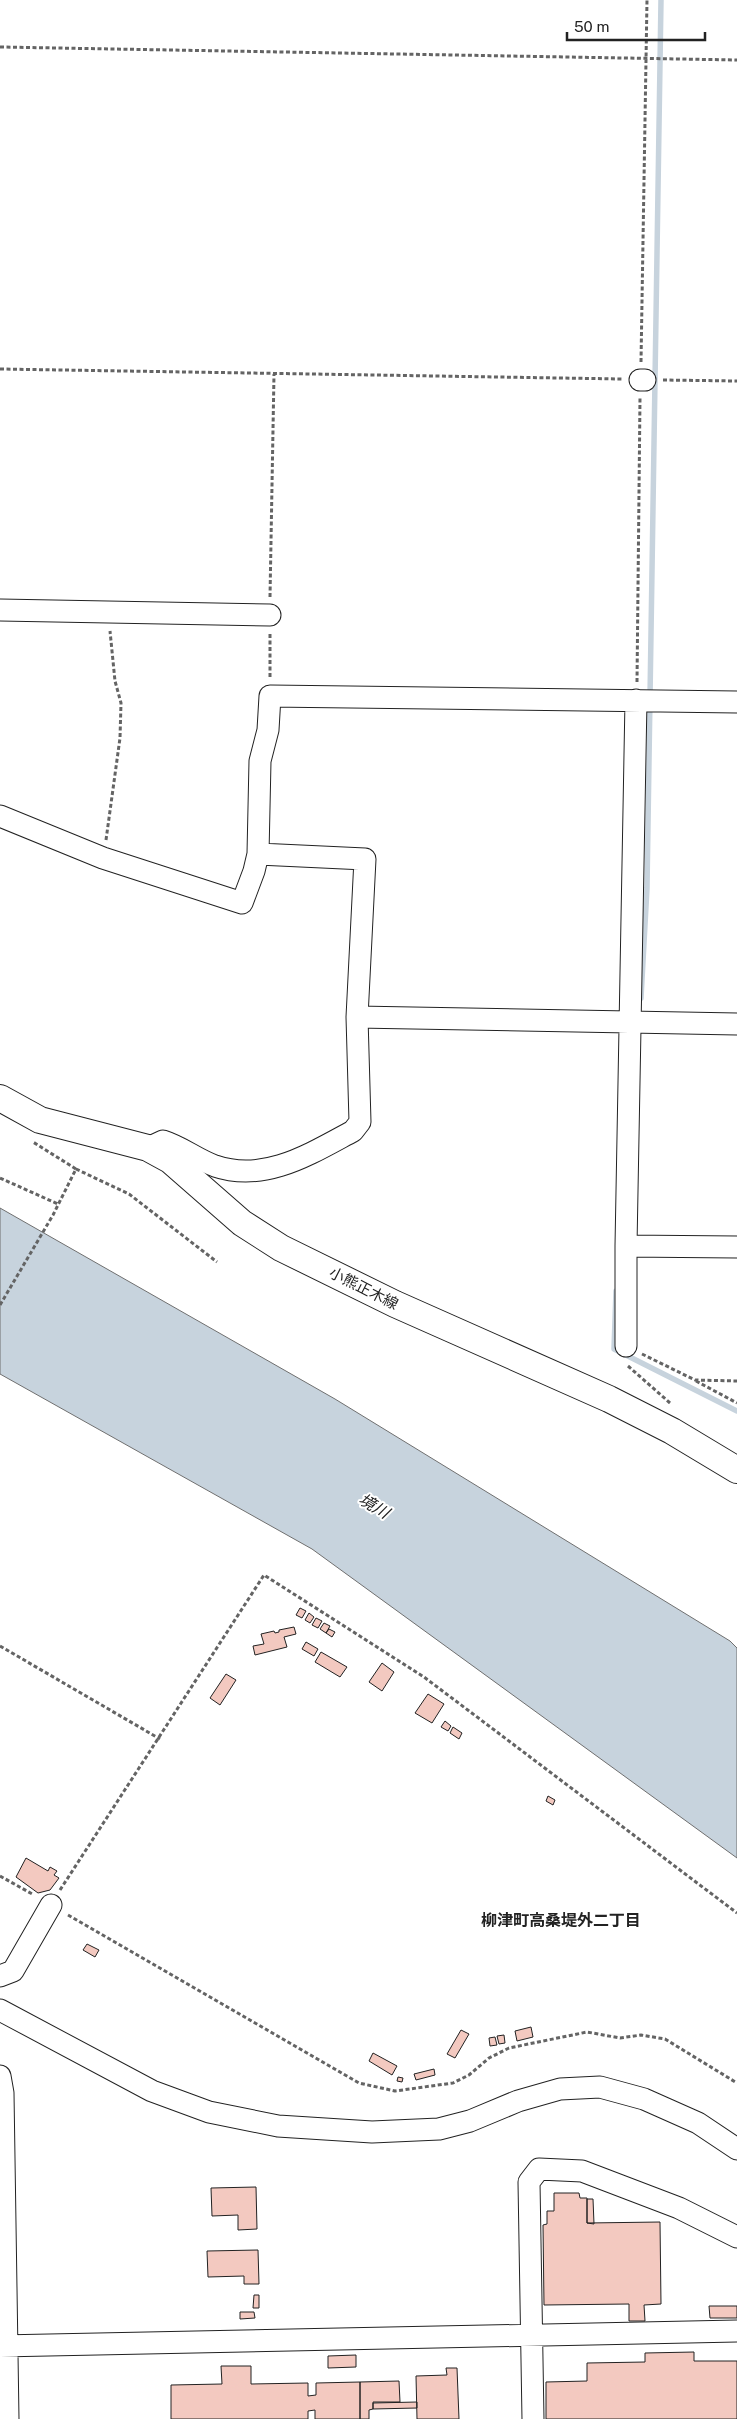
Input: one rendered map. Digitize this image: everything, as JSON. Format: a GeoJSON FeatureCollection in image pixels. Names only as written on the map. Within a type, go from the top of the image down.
{"type":"FeatureCollection","features":[{"type":"Feature","properties":{"kind":"main road","name":"小熊正木線"},"geometry":{"type":"LineString","coordinates":[[0,1098],[40,1120],[148,1148],[170,1160],[242,1223],[280,1248],[395,1304],[609,1398],[672,1431],[737,1470]]}},
{"type":"Feature","properties":{"kind":"street"},"geometry":{"type":"LineString","coordinates":[[0,610],[270,615]]}},
{"type":"Feature","properties":{"kind":"street"},"geometry":{"type":"LineString","coordinates":[[0,816],[103,858],[242,902],[254,871],[258,854],[260,762],[268,730],[270,696],[737,702]]}},
{"type":"Feature","properties":{"kind":"street"},"geometry":{"type":"LineString","coordinates":[[626,1346],[626,1246],[636,700]]}},
{"type":"Feature","properties":{"kind":"street"},"geometry":{"type":"LineString","coordinates":[[0,826],[0,837]]}},
{"type":"Feature","properties":{"kind":"street"},"geometry":{"type":"LineString","coordinates":[[148,1148],[163,1141],[178,1145],[203,1161],[242,1172],[277,1168],[353,1131],[360,1122],[357,1017],[365,859],[258,854]]}},
{"type":"Feature","properties":{"kind":"street"},"geometry":{"type":"LineString","coordinates":[[357,1017],[737,1024]]}},
{"type":"Feature","properties":{"kind":"street"},"geometry":{"type":"LineString","coordinates":[[626,1246],[737,1247]]}},
{"type":"Feature","properties":{"kind":"street"},"geometry":{"type":"LineString","coordinates":[[0,1976],[13,1971],[51,1905]]}},
{"type":"Feature","properties":{"kind":"street"},"geometry":{"type":"LineString","coordinates":[[0,2010],[152,2091],[208,2112],[278,2126],[372,2132],[439,2129],[470,2121],[518,2101],[560,2089],[600,2087],[644,2099],[698,2124],[737,2149]]}},
{"type":"Feature","properties":{"kind":"street"},"geometry":{"type":"LineString","coordinates":[[0,2076],[3,2092],[4,2346],[8,2419]]}},
{"type":"Feature","properties":{"kind":"street"},"geometry":{"type":"LineString","coordinates":[[534,2419],[529,2182],[539,2169],[582,2171],[679,2208],[737,2237]]}},
{"type":"Feature","properties":{"kind":"street"},"geometry":{"type":"LineString","coordinates":[[4,2346],[737,2331]]}},
{"type":"Feature","properties":{"kind":"path"},"geometry":{"type":"LineString","coordinates":[[636,700],[643,380],[647,0]]}},
{"type":"Feature","properties":{"kind":"path"},"geometry":{"type":"LineString","coordinates":[[0,47],[737,60]]}},
{"type":"Feature","properties":{"kind":"path"},"geometry":{"type":"LineString","coordinates":[[0,369],[737,381]]}},
{"type":"Feature","properties":{"kind":"path"},"geometry":{"type":"LineString","coordinates":[[270,696],[274,374]]}},
{"type":"Feature","properties":{"kind":"path"},"geometry":{"type":"LineString","coordinates":[[103,858],[120,738],[121,703],[115,681],[107,612]]}},
{"type":"Feature","properties":{"kind":"path"},"geometry":{"type":"LineString","coordinates":[[30,1140],[76,1169],[128,1194],[217,1262]]}},
{"type":"Feature","properties":{"kind":"path"},"geometry":{"type":"LineString","coordinates":[[0,1305],[53,1215],[76,1169]]}},
{"type":"Feature","properties":{"kind":"path"},"geometry":{"type":"LineString","coordinates":[[0,1178],[58,1204]]}},
{"type":"Feature","properties":{"kind":"path"},"geometry":{"type":"LineString","coordinates":[[626,1346],[737,1403]]}},
{"type":"Feature","properties":{"kind":"path"},"geometry":{"type":"LineString","coordinates":[[695,1380],[737,1381]]}},
{"type":"Feature","properties":{"kind":"path"},"geometry":{"type":"LineString","coordinates":[[51,1905],[160,1739],[264,1575],[424,1677],[737,1913]]}},
{"type":"Feature","properties":{"kind":"path"},"geometry":{"type":"LineString","coordinates":[[0,1646],[160,1739]]}},
{"type":"Feature","properties":{"kind":"path"},"geometry":{"type":"LineString","coordinates":[[0,1876],[358,2083],[395,2091],[453,2083],[469,2075],[489,2058],[509,2048],[587,2032],[601,2037],[620,2038],[641,2035],[665,2039],[737,2083]]}},
{"type":"Feature","properties":{"kind":"water","name":"境川"},"geometry":{"type":"Polygon","coordinates":[[[0,1208],[335,1399],[730,1641],[737,1648],[737,1858],[312,1549],[0,1374],[0,1208]]]}},
{"type":"Feature","properties":{"kind":"building"},"geometry":{"type":"Polygon","coordinates":[[[300,1608],[306,1611],[302,1618],[296,1615],[300,1608]]]}},
{"type":"Feature","properties":{"kind":"building"},"geometry":{"type":"Polygon","coordinates":[[[309,1613],[314,1617],[310,1623],[305,1620],[309,1613]]]}},
{"type":"Feature","properties":{"kind":"building"},"geometry":{"type":"Polygon","coordinates":[[[316,1618],[322,1621],[318,1628],[312,1625],[316,1618]]]}},
{"type":"Feature","properties":{"kind":"building"},"geometry":{"type":"Polygon","coordinates":[[[324,1623],[330,1626],[326,1633],[320,1629],[324,1623]]]}},
{"type":"Feature","properties":{"kind":"building"},"geometry":{"type":"Polygon","coordinates":[[[294,1627],[296,1634],[284,1637],[287,1647],[255,1655],[253,1646],[264,1644],[261,1634],[274,1631],[275,1633],[279,1632],[279,1630],[294,1627]]]}},
{"type":"Feature","properties":{"kind":"building"},"geometry":{"type":"Polygon","coordinates":[[[329,1629],[335,1632],[332,1637],[326,1633],[329,1629]]]}},
{"type":"Feature","properties":{"kind":"building"},"geometry":{"type":"Polygon","coordinates":[[[306,1642],[318,1649],[314,1656],[302,1649],[306,1642]]]}},
{"type":"Feature","properties":{"kind":"building"},"geometry":{"type":"Polygon","coordinates":[[[321,1652],[347,1667],[340,1677],[315,1662],[321,1652]]]}},
{"type":"Feature","properties":{"kind":"building"},"geometry":{"type":"Polygon","coordinates":[[[382,1663],[394,1672],[382,1691],[369,1682],[382,1663]]]}},
{"type":"Feature","properties":{"kind":"building"},"geometry":{"type":"Polygon","coordinates":[[[226,1674],[236,1680],[220,1705],[210,1698],[226,1674]]]}},
{"type":"Feature","properties":{"kind":"building"},"geometry":{"type":"Polygon","coordinates":[[[428,1694],[444,1704],[432,1723],[415,1713],[428,1694]]]}},
{"type":"Feature","properties":{"kind":"building"},"geometry":{"type":"Polygon","coordinates":[[[445,1721],[451,1726],[448,1731],[441,1727],[445,1721]]]}},
{"type":"Feature","properties":{"kind":"building"},"geometry":{"type":"Polygon","coordinates":[[[453,1727],[462,1733],[459,1739],[450,1733],[453,1727]]]}},
{"type":"Feature","properties":{"kind":"building"},"geometry":{"type":"Polygon","coordinates":[[[548,1796],[555,1800],[553,1805],[546,1801],[548,1796]]]}},
{"type":"Feature","properties":{"kind":"building"},"geometry":{"type":"Polygon","coordinates":[[[26,1858],[48,1871],[50,1867],[57,1871],[54,1875],[59,1878],[50,1890],[38,1893],[16,1877],[26,1858]]]}},
{"type":"Feature","properties":{"kind":"building"},"geometry":{"type":"Polygon","coordinates":[[[87,1944],[99,1950],[95,1957],[83,1950],[87,1944]]]}},
{"type":"Feature","properties":{"kind":"building"},"geometry":{"type":"Polygon","coordinates":[[[531,2027],[533,2037],[517,2041],[515,2031],[531,2027]]]}},
{"type":"Feature","properties":{"kind":"building"},"geometry":{"type":"Polygon","coordinates":[[[461,2030],[469,2034],[455,2058],[447,2054],[461,2030]]]}},
{"type":"Feature","properties":{"kind":"building"},"geometry":{"type":"Polygon","coordinates":[[[504,2035],[505,2043],[499,2044],[497,2036],[504,2035]]]}},
{"type":"Feature","properties":{"kind":"building"},"geometry":{"type":"Polygon","coordinates":[[[495,2037],[497,2045],[490,2046],[489,2038],[495,2037]]]}},
{"type":"Feature","properties":{"kind":"building"},"geometry":{"type":"Polygon","coordinates":[[[373,2053],[397,2066],[392,2075],[369,2061],[373,2053]]]}},
{"type":"Feature","properties":{"kind":"building"},"geometry":{"type":"Polygon","coordinates":[[[434,2069],[435,2075],[416,2080],[414,2074],[434,2069]]]}},
{"type":"Feature","properties":{"kind":"building"},"geometry":{"type":"Polygon","coordinates":[[[398,2077],[403,2078],[402,2082],[397,2081],[398,2077]]]}},
{"type":"Feature","properties":{"kind":"building"},"geometry":{"type":"Polygon","coordinates":[[[256,2187],[257,2229],[238,2230],[238,2215],[212,2216],[211,2188],[256,2187]]]}},
{"type":"Feature","properties":{"kind":"building"},"geometry":{"type":"Polygon","coordinates":[[[554,2193],[579,2193],[580,2198],[587,2198],[587,2223],[660,2222],[661,2304],[644,2305],[645,2321],[629,2321],[629,2304],[544,2305],[543,2225],[547,2224],[547,2211],[554,2211],[554,2193]]]}},
{"type":"Feature","properties":{"kind":"building"},"geometry":{"type":"Polygon","coordinates":[[[587,2199],[593,2199],[594,2224],[587,2223],[587,2199]]]}},
{"type":"Feature","properties":{"kind":"building"},"geometry":{"type":"Polygon","coordinates":[[[258,2250],[259,2284],[244,2284],[244,2276],[208,2277],[207,2251],[258,2250]]]}},
{"type":"Feature","properties":{"kind":"building"},"geometry":{"type":"Polygon","coordinates":[[[254,2295],[259,2295],[259,2308],[253,2308],[254,2295]]]}},
{"type":"Feature","properties":{"kind":"building"},"geometry":{"type":"Polygon","coordinates":[[[709,2306],[737,2306],[737,2318],[710,2318],[709,2306]]]}},
{"type":"Feature","properties":{"kind":"building"},"geometry":{"type":"Polygon","coordinates":[[[240,2312],[254,2312],[255,2318],[240,2319],[240,2312]]]}},
{"type":"Feature","properties":{"kind":"building"},"geometry":{"type":"Polygon","coordinates":[[[694,2352],[694,2361],[737,2361],[737,2419],[546,2419],[546,2382],[587,2381],[587,2363],[645,2362],[645,2353],[694,2352]]]}},
{"type":"Feature","properties":{"kind":"building"},"geometry":{"type":"Polygon","coordinates":[[[356,2355],[356,2367],[328,2368],[328,2356],[356,2355]]]}},
{"type":"Feature","properties":{"kind":"building"},"geometry":{"type":"Polygon","coordinates":[[[221,2366],[251,2366],[251,2384],[308,2383],[308,2396],[316,2395],[316,2383],[360,2382],[360,2419],[315,2419],[315,2410],[308,2411],[308,2419],[171,2419],[171,2385],[222,2384],[221,2366]]]}},
{"type":"Feature","properties":{"kind":"building"},"geometry":{"type":"Polygon","coordinates":[[[446,2368],[457,2368],[459,2419],[417,2419],[416,2376],[447,2375],[446,2368]]]}},
{"type":"Feature","properties":{"kind":"building"},"geometry":{"type":"Polygon","coordinates":[[[399,2381],[400,2402],[373,2402],[373,2409],[369,2410],[369,2419],[360,2419],[360,2382],[399,2381]]]}},
{"type":"Feature","properties":{"kind":"building"},"geometry":{"type":"Polygon","coordinates":[[[417,2402],[417,2408],[373,2409],[373,2403],[417,2402]]]}},
{"type":"Feature","properties":{"kind":"waterway"},"geometry":{"type":"LineString","coordinates":[[641,998],[647,888],[661,0]]}},
{"type":"Feature","properties":{"kind":"waterway"},"geometry":{"type":"LineString","coordinates":[[616,1291],[614,1349],[737,1411]]}},
{"type":"Feature","properties":{"kind":"district","name":"柳津町高桑堤外二丁目"},"geometry":{"type":"Point","coordinates":[561,1920]}}]}
